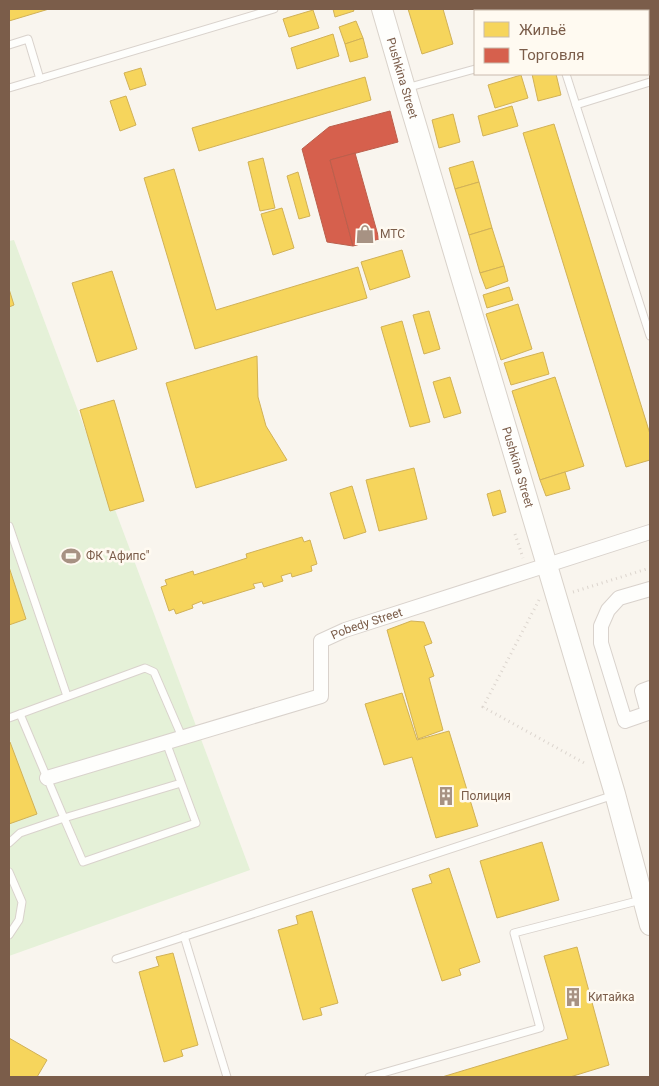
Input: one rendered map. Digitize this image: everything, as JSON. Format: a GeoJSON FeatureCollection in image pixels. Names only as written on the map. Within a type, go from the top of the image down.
{"type":"FeatureCollection","features":[{"type":"Feature","properties":{"kind":"street","name":"Pushkina Street"},"geometry":{"type":"LineString","coordinates":[[382,9],[546,565],[548,598],[615,794],[647,898],[650,925]]}},
{"type":"Feature","properties":{"kind":"street","name":"Pobedy Street"},"geometry":{"type":"LineString","coordinates":[[48,778],[321,696],[322,640],[345,630],[650,532]]}},
{"type":"Feature","properties":{"kind":"street"},"geometry":{"type":"LineString","coordinates":[[650,589],[619,598],[608,610],[601,626],[601,642],[625,721],[648,713],[642,691],[650,688]]}},
{"type":"Feature","properties":{"kind":"lane"},"geometry":{"type":"LineString","coordinates":[[9,88],[274,9]]}},
{"type":"Feature","properties":{"kind":"lane"},"geometry":{"type":"LineString","coordinates":[[9,45],[28,39],[40,79]]}},
{"type":"Feature","properties":{"kind":"lane"},"geometry":{"type":"LineString","coordinates":[[405,88],[474,69]]}},
{"type":"Feature","properties":{"kind":"lane"},"geometry":{"type":"LineString","coordinates":[[566,75],[650,336]]}},
{"type":"Feature","properties":{"kind":"lane"},"geometry":{"type":"LineString","coordinates":[[576,105],[650,82]]}},
{"type":"Feature","properties":{"kind":"lane"},"geometry":{"type":"LineString","coordinates":[[9,526],[67,696]]}},
{"type":"Feature","properties":{"kind":"lane"},"geometry":{"type":"LineString","coordinates":[[9,718],[144,668],[154,672],[182,737]]}},
{"type":"Feature","properties":{"kind":"lane"},"geometry":{"type":"LineString","coordinates":[[20,714],[82,862],[196,823],[166,742]]}},
{"type":"Feature","properties":{"kind":"lane"},"geometry":{"type":"LineString","coordinates":[[9,844],[20,833],[181,783]]}},
{"type":"Feature","properties":{"kind":"lane"},"geometry":{"type":"LineString","coordinates":[[116,959],[615,794]]}},
{"type":"Feature","properties":{"kind":"lane"},"geometry":{"type":"LineString","coordinates":[[9,872],[22,902],[19,920],[9,935]]}},
{"type":"Feature","properties":{"kind":"lane"},"geometry":{"type":"LineString","coordinates":[[369,1077],[540,1028],[514,933],[647,898]]}},
{"type":"Feature","properties":{"kind":"lane"},"geometry":{"type":"LineString","coordinates":[[184,936],[227,1077]]}},
{"type":"Feature","properties":{"kind":"path"},"geometry":{"type":"LineString","coordinates":[[594,768],[483,707],[548,598],[650,568]]}},
{"type":"Feature","properties":{"kind":"green space","name":"ФК \"Афипс\""},"geometry":{"type":"Polygon","coordinates":[[[14,240],[250,870],[9,956],[9,241],[14,240]]]}},
{"type":"Feature","properties":{"kind":"building: Жильё"},"geometry":{"type":"Polygon","coordinates":[[[9,9],[49,9],[9,21],[9,9]]]}},
{"type":"Feature","properties":{"kind":"building: Жильё"},"geometry":{"type":"Polygon","coordinates":[[[333,9],[353,9],[354,11],[335,17],[333,9]]]}},
{"type":"Feature","properties":{"kind":"building: Жильё"},"geometry":{"type":"Polygon","coordinates":[[[408,9],[443,9],[453,44],[422,54],[408,9]]]}},
{"type":"Feature","properties":{"kind":"building: Жильё"},"geometry":{"type":"Polygon","coordinates":[[[650,9],[650,15],[649,10],[622,10],[650,9]]]}},
{"type":"Feature","properties":{"kind":"building: Жильё"},"geometry":{"type":"Polygon","coordinates":[[[313,10],[319,28],[289,37],[283,19],[313,10]]]}},
{"type":"Feature","properties":{"kind":"building: Жильё"},"geometry":{"type":"Polygon","coordinates":[[[356,21],[363,38],[345,44],[339,27],[356,21]]]}},
{"type":"Feature","properties":{"kind":"building: Жильё"},"geometry":{"type":"Polygon","coordinates":[[[333,34],[339,56],[297,69],[291,48],[333,34]]]}},
{"type":"Feature","properties":{"kind":"building: Жильё"},"geometry":{"type":"Polygon","coordinates":[[[363,38],[368,57],[350,62],[345,44],[363,38]]]}},
{"type":"Feature","properties":{"kind":"building: Жильё"},"geometry":{"type":"Polygon","coordinates":[[[141,68],[146,85],[130,90],[124,73],[141,68]]]}},
{"type":"Feature","properties":{"kind":"building: Жильё"},"geometry":{"type":"Polygon","coordinates":[[[521,75],[528,98],[495,108],[488,85],[521,75]]]}},
{"type":"Feature","properties":{"kind":"building: Жильё"},"geometry":{"type":"Polygon","coordinates":[[[532,75],[556,75],[561,95],[538,101],[532,75]]]}},
{"type":"Feature","properties":{"kind":"building: Жильё"},"geometry":{"type":"Polygon","coordinates":[[[365,77],[371,100],[199,151],[192,128],[365,77]]]}},
{"type":"Feature","properties":{"kind":"building: Жильё"},"geometry":{"type":"Polygon","coordinates":[[[126,96],[136,125],[120,131],[110,101],[126,96]]]}},
{"type":"Feature","properties":{"kind":"building: Жильё"},"geometry":{"type":"Polygon","coordinates":[[[512,106],[518,126],[483,136],[478,116],[512,106]]]}},
{"type":"Feature","properties":{"kind":"building: Жильё"},"geometry":{"type":"Polygon","coordinates":[[[453,114],[460,142],[439,148],[432,120],[453,114]]]}},
{"type":"Feature","properties":{"kind":"building: Жильё"},"geometry":{"type":"Polygon","coordinates":[[[554,124],[650,434],[650,460],[626,467],[523,133],[554,124]]]}},
{"type":"Feature","properties":{"kind":"building: Жильё"},"geometry":{"type":"Polygon","coordinates":[[[263,158],[275,208],[260,211],[248,162],[263,158]]]}},
{"type":"Feature","properties":{"kind":"building: Жильё"},"geometry":{"type":"Polygon","coordinates":[[[473,161],[479,182],[455,189],[449,168],[473,161]]]}},
{"type":"Feature","properties":{"kind":"building: Жильё"},"geometry":{"type":"Polygon","coordinates":[[[174,169],[216,310],[358,267],[367,298],[195,349],[144,178],[174,169]]]}},
{"type":"Feature","properties":{"kind":"building: Жильё"},"geometry":{"type":"Polygon","coordinates":[[[298,172],[310,216],[299,219],[287,176],[298,172]]]}},
{"type":"Feature","properties":{"kind":"building: Жильё"},"geometry":{"type":"Polygon","coordinates":[[[479,182],[492,228],[469,235],[455,189],[479,182]]]}},
{"type":"Feature","properties":{"kind":"building: Жильё"},"geometry":{"type":"Polygon","coordinates":[[[282,208],[294,248],[273,255],[261,214],[282,208]]]}},
{"type":"Feature","properties":{"kind":"building: Жильё"},"geometry":{"type":"Polygon","coordinates":[[[492,228],[504,266],[480,273],[469,235],[492,228]]]}},
{"type":"Feature","properties":{"kind":"building: Жильё"},"geometry":{"type":"Polygon","coordinates":[[[402,250],[410,277],[370,290],[361,262],[402,250]]]}},
{"type":"Feature","properties":{"kind":"building: Жильё"},"geometry":{"type":"Polygon","coordinates":[[[504,266],[508,281],[486,289],[480,273],[504,266]]]}},
{"type":"Feature","properties":{"kind":"building: Жильё"},"geometry":{"type":"Polygon","coordinates":[[[112,271],[137,349],[97,362],[72,283],[112,271]]]}},
{"type":"Feature","properties":{"kind":"building: Жильё"},"geometry":{"type":"Polygon","coordinates":[[[509,287],[513,300],[487,308],[483,295],[509,287]]]}},
{"type":"Feature","properties":{"kind":"building: Жильё"},"geometry":{"type":"Polygon","coordinates":[[[9,289],[14,305],[9,307],[9,289]]]}},
{"type":"Feature","properties":{"kind":"building: Жильё"},"geometry":{"type":"Polygon","coordinates":[[[518,304],[532,349],[501,360],[486,314],[518,304]]]}},
{"type":"Feature","properties":{"kind":"building: Жильё"},"geometry":{"type":"Polygon","coordinates":[[[429,311],[440,349],[424,354],[413,315],[429,311]]]}},
{"type":"Feature","properties":{"kind":"building: Жильё"},"geometry":{"type":"Polygon","coordinates":[[[402,321],[430,422],[410,427],[381,327],[402,321]]]}},
{"type":"Feature","properties":{"kind":"building: Жильё"},"geometry":{"type":"Polygon","coordinates":[[[543,352],[549,374],[511,385],[504,363],[543,352]]]}},
{"type":"Feature","properties":{"kind":"building: Жильё"},"geometry":{"type":"Polygon","coordinates":[[[257,356],[258,397],[266,426],[287,460],[196,488],[166,383],[257,356]]]}},
{"type":"Feature","properties":{"kind":"building: Жильё"},"geometry":{"type":"Polygon","coordinates":[[[450,377],[461,413],[444,418],[433,382],[450,377]]]}},
{"type":"Feature","properties":{"kind":"building: Жильё"},"geometry":{"type":"Polygon","coordinates":[[[555,377],[584,466],[540,480],[512,391],[555,377]]]}},
{"type":"Feature","properties":{"kind":"building: Жильё"},"geometry":{"type":"Polygon","coordinates":[[[114,400],[144,501],[110,511],[80,410],[114,400]]]}},
{"type":"Feature","properties":{"kind":"building: Жильё"},"geometry":{"type":"Polygon","coordinates":[[[414,468],[427,519],[379,531],[366,480],[414,468]]]}},
{"type":"Feature","properties":{"kind":"building: Жильё"},"geometry":{"type":"Polygon","coordinates":[[[565,472],[570,489],[546,496],[540,480],[565,472]]]}},
{"type":"Feature","properties":{"kind":"building: Жильё"},"geometry":{"type":"Polygon","coordinates":[[[352,486],[366,532],[344,539],[330,493],[352,486]]]}},
{"type":"Feature","properties":{"kind":"building: Жильё"},"geometry":{"type":"Polygon","coordinates":[[[500,490],[506,512],[493,516],[487,494],[500,490]]]}},
{"type":"Feature","properties":{"kind":"building: Жильё"},"geometry":{"type":"Polygon","coordinates":[[[302,537],[304,542],[310,540],[317,564],[311,566],[312,571],[292,577],[291,573],[281,576],[283,581],[264,587],[262,582],[253,584],[255,588],[203,604],[202,601],[192,605],[193,608],[176,614],[174,609],[169,611],[161,587],[167,585],[165,580],[193,571],[194,575],[247,558],[246,554],[302,537]]]}},
{"type":"Feature","properties":{"kind":"building: Жильё"},"geometry":{"type":"Polygon","coordinates":[[[9,567],[26,619],[9,625],[9,567]]]}},
{"type":"Feature","properties":{"kind":"building: Жильё"},"geometry":{"type":"Polygon","coordinates":[[[411,621],[424,622],[432,643],[424,646],[434,676],[429,678],[443,730],[418,739],[387,630],[411,621]]]}},
{"type":"Feature","properties":{"kind":"building: Жильё","name":"Полиция"},"geometry":{"type":"Polygon","coordinates":[[[402,693],[417,740],[449,731],[478,826],[436,838],[412,757],[384,765],[365,704],[402,693]]]}},
{"type":"Feature","properties":{"kind":"building: Жильё"},"geometry":{"type":"Polygon","coordinates":[[[9,742],[37,814],[9,824],[9,742]]]}},
{"type":"Feature","properties":{"kind":"building: Жильё"},"geometry":{"type":"Polygon","coordinates":[[[542,842],[559,900],[497,918],[480,861],[542,842]]]}},
{"type":"Feature","properties":{"kind":"building: Жильё"},"geometry":{"type":"Polygon","coordinates":[[[449,868],[480,962],[459,969],[461,975],[442,981],[412,889],[432,883],[429,875],[449,868]]]}},
{"type":"Feature","properties":{"kind":"building: Жильё"},"geometry":{"type":"Polygon","coordinates":[[[312,911],[338,1003],[320,1008],[322,1015],[303,1020],[278,930],[298,924],[296,916],[312,911]]]}},
{"type":"Feature","properties":{"kind":"building: Жильё","name":"Китайка"},"geometry":{"type":"Polygon","coordinates":[[[577,947],[609,1065],[570,1077],[442,1077],[568,1039],[544,956],[577,947]]]}},
{"type":"Feature","properties":{"kind":"building: Жильё"},"geometry":{"type":"Polygon","coordinates":[[[173,953],[198,1045],[181,1050],[183,1056],[164,1062],[139,972],[159,966],[156,957],[173,953]]]}},
{"type":"Feature","properties":{"kind":"building: Жильё"},"geometry":{"type":"Polygon","coordinates":[[[9,1038],[47,1060],[37,1077],[9,1077],[9,1038]]]}},
{"type":"Feature","properties":{"kind":"building: Торговля"},"geometry":{"type":"Polygon","coordinates":[[[390,111],[398,142],[330,160],[353,246],[327,242],[302,149],[329,127],[390,111]]]}},
{"type":"Feature","properties":{"kind":"building: Торговля"},"geometry":{"type":"Polygon","coordinates":[[[355,153],[379,239],[353,246],[330,160],[355,153]]]}},
{"type":"Feature","properties":{"kind":"place","name":"МТС"},"geometry":{"type":"Point","coordinates":[365,234]}},
{"type":"Feature","properties":{"kind":"place","name":"ФК \"Афипс\""},"geometry":{"type":"Point","coordinates":[71,556]}},
{"type":"Feature","properties":{"kind":"place","name":"Полиция"},"geometry":{"type":"Point","coordinates":[446,796]}},
{"type":"Feature","properties":{"kind":"place","name":"Китайка"},"geometry":{"type":"Point","coordinates":[573,997]}}]}
